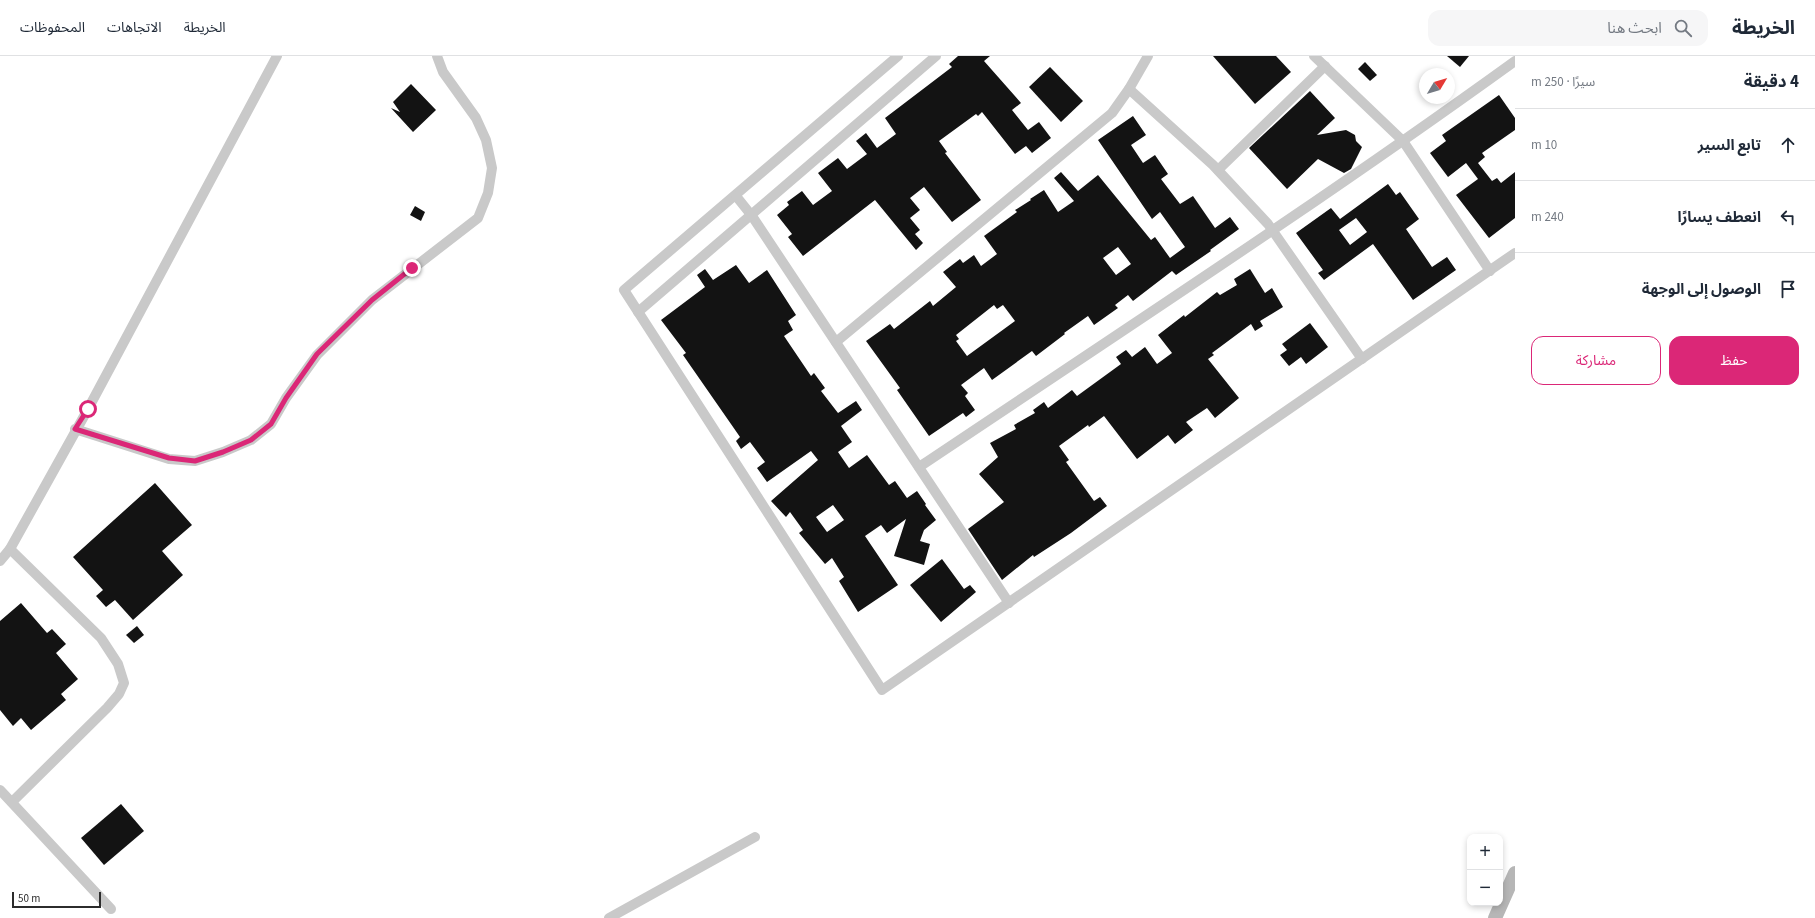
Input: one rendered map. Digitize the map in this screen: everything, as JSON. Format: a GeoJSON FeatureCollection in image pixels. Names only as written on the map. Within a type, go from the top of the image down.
{"type":"FeatureCollection","features":[{"type":"Feature","properties":{"kind":"main road"},"geometry":{"type":"LineString","coordinates":[[1495,918],[1515,873]]}},
{"type":"Feature","properties":{"kind":"street"},"geometry":{"type":"LineString","coordinates":[[0,562],[10,549],[75,429],[88,409],[277,56]]}},
{"type":"Feature","properties":{"kind":"street"},"geometry":{"type":"LineString","coordinates":[[75,429],[169,458],[195,461],[223,452],[251,440],[271,424],[286,398],[317,354],[366,305],[478,218],[488,193],[492,168],[486,140],[476,118],[443,72],[437,56]]}},
{"type":"Feature","properties":{"kind":"street"},"geometry":{"type":"LineString","coordinates":[[898,56],[800,138],[736,196],[624,290],[882,690],[1515,253]]}},
{"type":"Feature","properties":{"kind":"street"},"geometry":{"type":"LineString","coordinates":[[638,312],[752,216],[936,56]]}},
{"type":"Feature","properties":{"kind":"street"},"geometry":{"type":"LineString","coordinates":[[836,342],[1112,113],[1129,89],[1148,56]]}},
{"type":"Feature","properties":{"kind":"street"},"geometry":{"type":"LineString","coordinates":[[1314,56],[1403,141],[1490,271]]}},
{"type":"Feature","properties":{"kind":"street"},"geometry":{"type":"LineString","coordinates":[[919,467],[1272,231],[1515,62]]}},
{"type":"Feature","properties":{"kind":"street"},"geometry":{"type":"LineString","coordinates":[[1218,170],[1324,66]]}},
{"type":"Feature","properties":{"kind":"street"},"geometry":{"type":"LineString","coordinates":[[1129,89],[1218,170],[1272,231],[1362,359]]}},
{"type":"Feature","properties":{"kind":"street"},"geometry":{"type":"LineString","coordinates":[[736,196],[752,216],[1009,603]]}},
{"type":"Feature","properties":{"kind":"street"},"geometry":{"type":"LineString","coordinates":[[10,549],[101,638],[118,664],[124,683],[119,694],[107,708],[12,802]]}},
{"type":"Feature","properties":{"kind":"street"},"geometry":{"type":"LineString","coordinates":[[0,790],[111,909]]}},
{"type":"Feature","properties":{"kind":"street"},"geometry":{"type":"LineString","coordinates":[[609,918],[755,836]]}},
{"type":"Feature","properties":{"kind":"building"},"geometry":{"type":"Polygon","coordinates":[[[958,56],[990,56],[984,61],[1021,103],[1012,110],[1028,130],[1039,122],[1051,138],[1032,153],[1026,146],[1015,154],[982,112],[978,116],[976,114],[939,141],[947,152],[945,153],[981,200],[952,222],[924,187],[910,198],[920,210],[910,218],[920,230],[915,234],[923,243],[916,250],[875,200],[803,256],[788,237],[792,234],[777,215],[789,205],[787,202],[802,191],[813,205],[832,191],[818,173],[838,158],[847,169],[867,154],[856,141],[866,133],[877,148],[896,134],[885,118],[952,67],[949,64],[958,56]]]}},
{"type":"Feature","properties":{"kind":"building"},"geometry":{"type":"Polygon","coordinates":[[[1213,56],[1276,56],[1291,72],[1255,104],[1213,56]]]}},
{"type":"Feature","properties":{"kind":"building"},"geometry":{"type":"Polygon","coordinates":[[[1447,56],[1469,56],[1460,67],[1447,56]]]}},
{"type":"Feature","properties":{"kind":"building"},"geometry":{"type":"Polygon","coordinates":[[[1365,62],[1377,75],[1370,81],[1358,69],[1365,62]]]}},
{"type":"Feature","properties":{"kind":"building"},"geometry":{"type":"Polygon","coordinates":[[[1050,67],[1083,101],[1061,122],[1029,87],[1050,67]]]}},
{"type":"Feature","properties":{"kind":"building"},"geometry":{"type":"Polygon","coordinates":[[[411,84],[436,110],[413,132],[391,108],[400,112],[393,102],[411,84]]]}},
{"type":"Feature","properties":{"kind":"building"},"geometry":{"type":"Polygon","coordinates":[[[1310,91],[1335,118],[1317,135],[1346,130],[1355,135],[1356,141],[1362,147],[1351,169],[1344,173],[1318,159],[1287,189],[1249,148],[1310,91]]]}},
{"type":"Feature","properties":{"kind":"building"},"geometry":{"type":"Polygon","coordinates":[[[1499,95],[1515,118],[1515,130],[1482,153],[1485,157],[1478,163],[1492,181],[1497,178],[1501,183],[1515,172],[1515,218],[1489,238],[1456,195],[1478,179],[1466,163],[1448,177],[1430,153],[1446,141],[1442,135],[1499,95]]]}},
{"type":"Feature","properties":{"kind":"building"},"geometry":{"type":"Polygon","coordinates":[[[1133,116],[1146,135],[1131,145],[1143,163],[1155,155],[1168,174],[1161,179],[1180,204],[1193,196],[1215,228],[1230,217],[1239,229],[1210,250],[1211,251],[1176,275],[1172,271],[1133,301],[1128,295],[1115,305],[1118,308],[1094,325],[1088,316],[1036,356],[1032,351],[992,380],[984,368],[961,385],[968,393],[965,396],[975,410],[966,417],[963,413],[929,436],[897,390],[900,388],[866,341],[890,324],[894,329],[930,301],[933,306],[956,287],[943,272],[960,259],[963,263],[974,255],[981,266],[997,254],[984,236],[1017,212],[1015,210],[1031,200],[1030,199],[1044,190],[1058,212],[1074,201],[1054,178],[1061,172],[1078,191],[1098,175],[1151,240],[1155,237],[1170,258],[1185,247],[1160,212],[1152,219],[1098,140],[1133,116]],[[1118,247],[1103,258],[1116,275],[1131,264],[1118,247]],[[994,305],[956,335],[959,339],[956,341],[967,356],[1015,321],[1003,305],[997,309],[994,305]]]}},
{"type":"Feature","properties":{"kind":"building"},"geometry":{"type":"Polygon","coordinates":[[[1388,184],[1396,195],[1400,192],[1419,219],[1406,229],[1432,267],[1447,257],[1456,270],[1413,300],[1373,244],[1324,280],[1318,273],[1323,270],[1296,233],[1331,208],[1340,219],[1388,184]],[[1356,218],[1339,230],[1350,245],[1367,232],[1356,218]]]}},
{"type":"Feature","properties":{"kind":"building"},"geometry":{"type":"Polygon","coordinates":[[[415,206],[425,212],[421,221],[410,215],[415,206]]]}},
{"type":"Feature","properties":{"kind":"building"},"geometry":{"type":"Polygon","coordinates":[[[736,265],[749,283],[767,270],[796,315],[788,321],[793,330],[784,336],[811,376],[814,373],[825,388],[821,391],[838,413],[856,401],[862,410],[841,426],[852,442],[838,452],[849,468],[867,455],[889,485],[895,481],[907,498],[917,491],[936,520],[924,530],[920,541],[930,544],[924,565],[894,556],[906,519],[887,533],[881,525],[865,536],[898,585],[858,612],[839,581],[844,577],[832,558],[825,564],[799,533],[803,530],[790,512],[786,517],[771,501],[818,460],[811,451],[767,482],[757,468],[765,462],[750,442],[741,449],[736,441],[740,437],[683,355],[686,353],[661,320],[705,287],[697,275],[705,269],[713,280],[736,265]],[[833,505],[816,517],[827,532],[844,520],[833,505]]]}},
{"type":"Feature","properties":{"kind":"building"},"geometry":{"type":"Polygon","coordinates":[[[1250,269],[1265,293],[1272,288],[1283,307],[1260,321],[1263,326],[1255,331],[1251,324],[1212,353],[1214,355],[1208,359],[1239,398],[1215,418],[1207,408],[1186,422],[1193,430],[1175,444],[1168,435],[1137,459],[1104,416],[1089,427],[1088,425],[1059,446],[1069,460],[1066,462],[1094,501],[1100,497],[1107,506],[1071,533],[1034,557],[1033,555],[1002,580],[968,529],[1004,502],[979,474],[998,457],[990,443],[1016,429],[1014,425],[1035,413],[1033,410],[1044,402],[1048,408],[1072,390],[1077,396],[1121,364],[1116,357],[1126,350],[1132,357],[1145,347],[1157,364],[1172,353],[1158,335],[1184,315],[1185,317],[1217,292],[1220,295],[1237,285],[1234,279],[1250,269]]]}},
{"type":"Feature","properties":{"kind":"building"},"geometry":{"type":"Polygon","coordinates":[[[1310,323],[1328,347],[1306,364],[1301,357],[1289,366],[1280,355],[1287,350],[1282,344],[1310,323]]]}},
{"type":"Feature","properties":{"kind":"building"},"geometry":{"type":"Polygon","coordinates":[[[155,483],[192,525],[162,551],[183,575],[133,620],[115,600],[106,607],[96,596],[103,590],[73,557],[155,483]]]}},
{"type":"Feature","properties":{"kind":"building"},"geometry":{"type":"Polygon","coordinates":[[[942,559],[964,589],[970,585],[976,592],[941,622],[910,585],[942,559]]]}},
{"type":"Feature","properties":{"kind":"building"},"geometry":{"type":"Polygon","coordinates":[[[21,603],[47,633],[52,629],[66,644],[56,653],[78,679],[61,694],[66,700],[31,730],[21,718],[13,726],[0,710],[0,621],[21,603]]]}},
{"type":"Feature","properties":{"kind":"building"},"geometry":{"type":"Polygon","coordinates":[[[137,626],[144,635],[134,643],[126,635],[137,626]]]}},
{"type":"Feature","properties":{"kind":"building"},"geometry":{"type":"Polygon","coordinates":[[[121,804],[144,831],[104,865],[81,838],[121,804]]]}},
{"type":"Feature","properties":{"kind":"route"},"geometry":{"type":"LineString","coordinates":[[88,409],[75,429],[169,458],[195,461],[223,452],[251,440],[271,424],[286,398],[317,354],[372,300],[412,268]]}}]}
